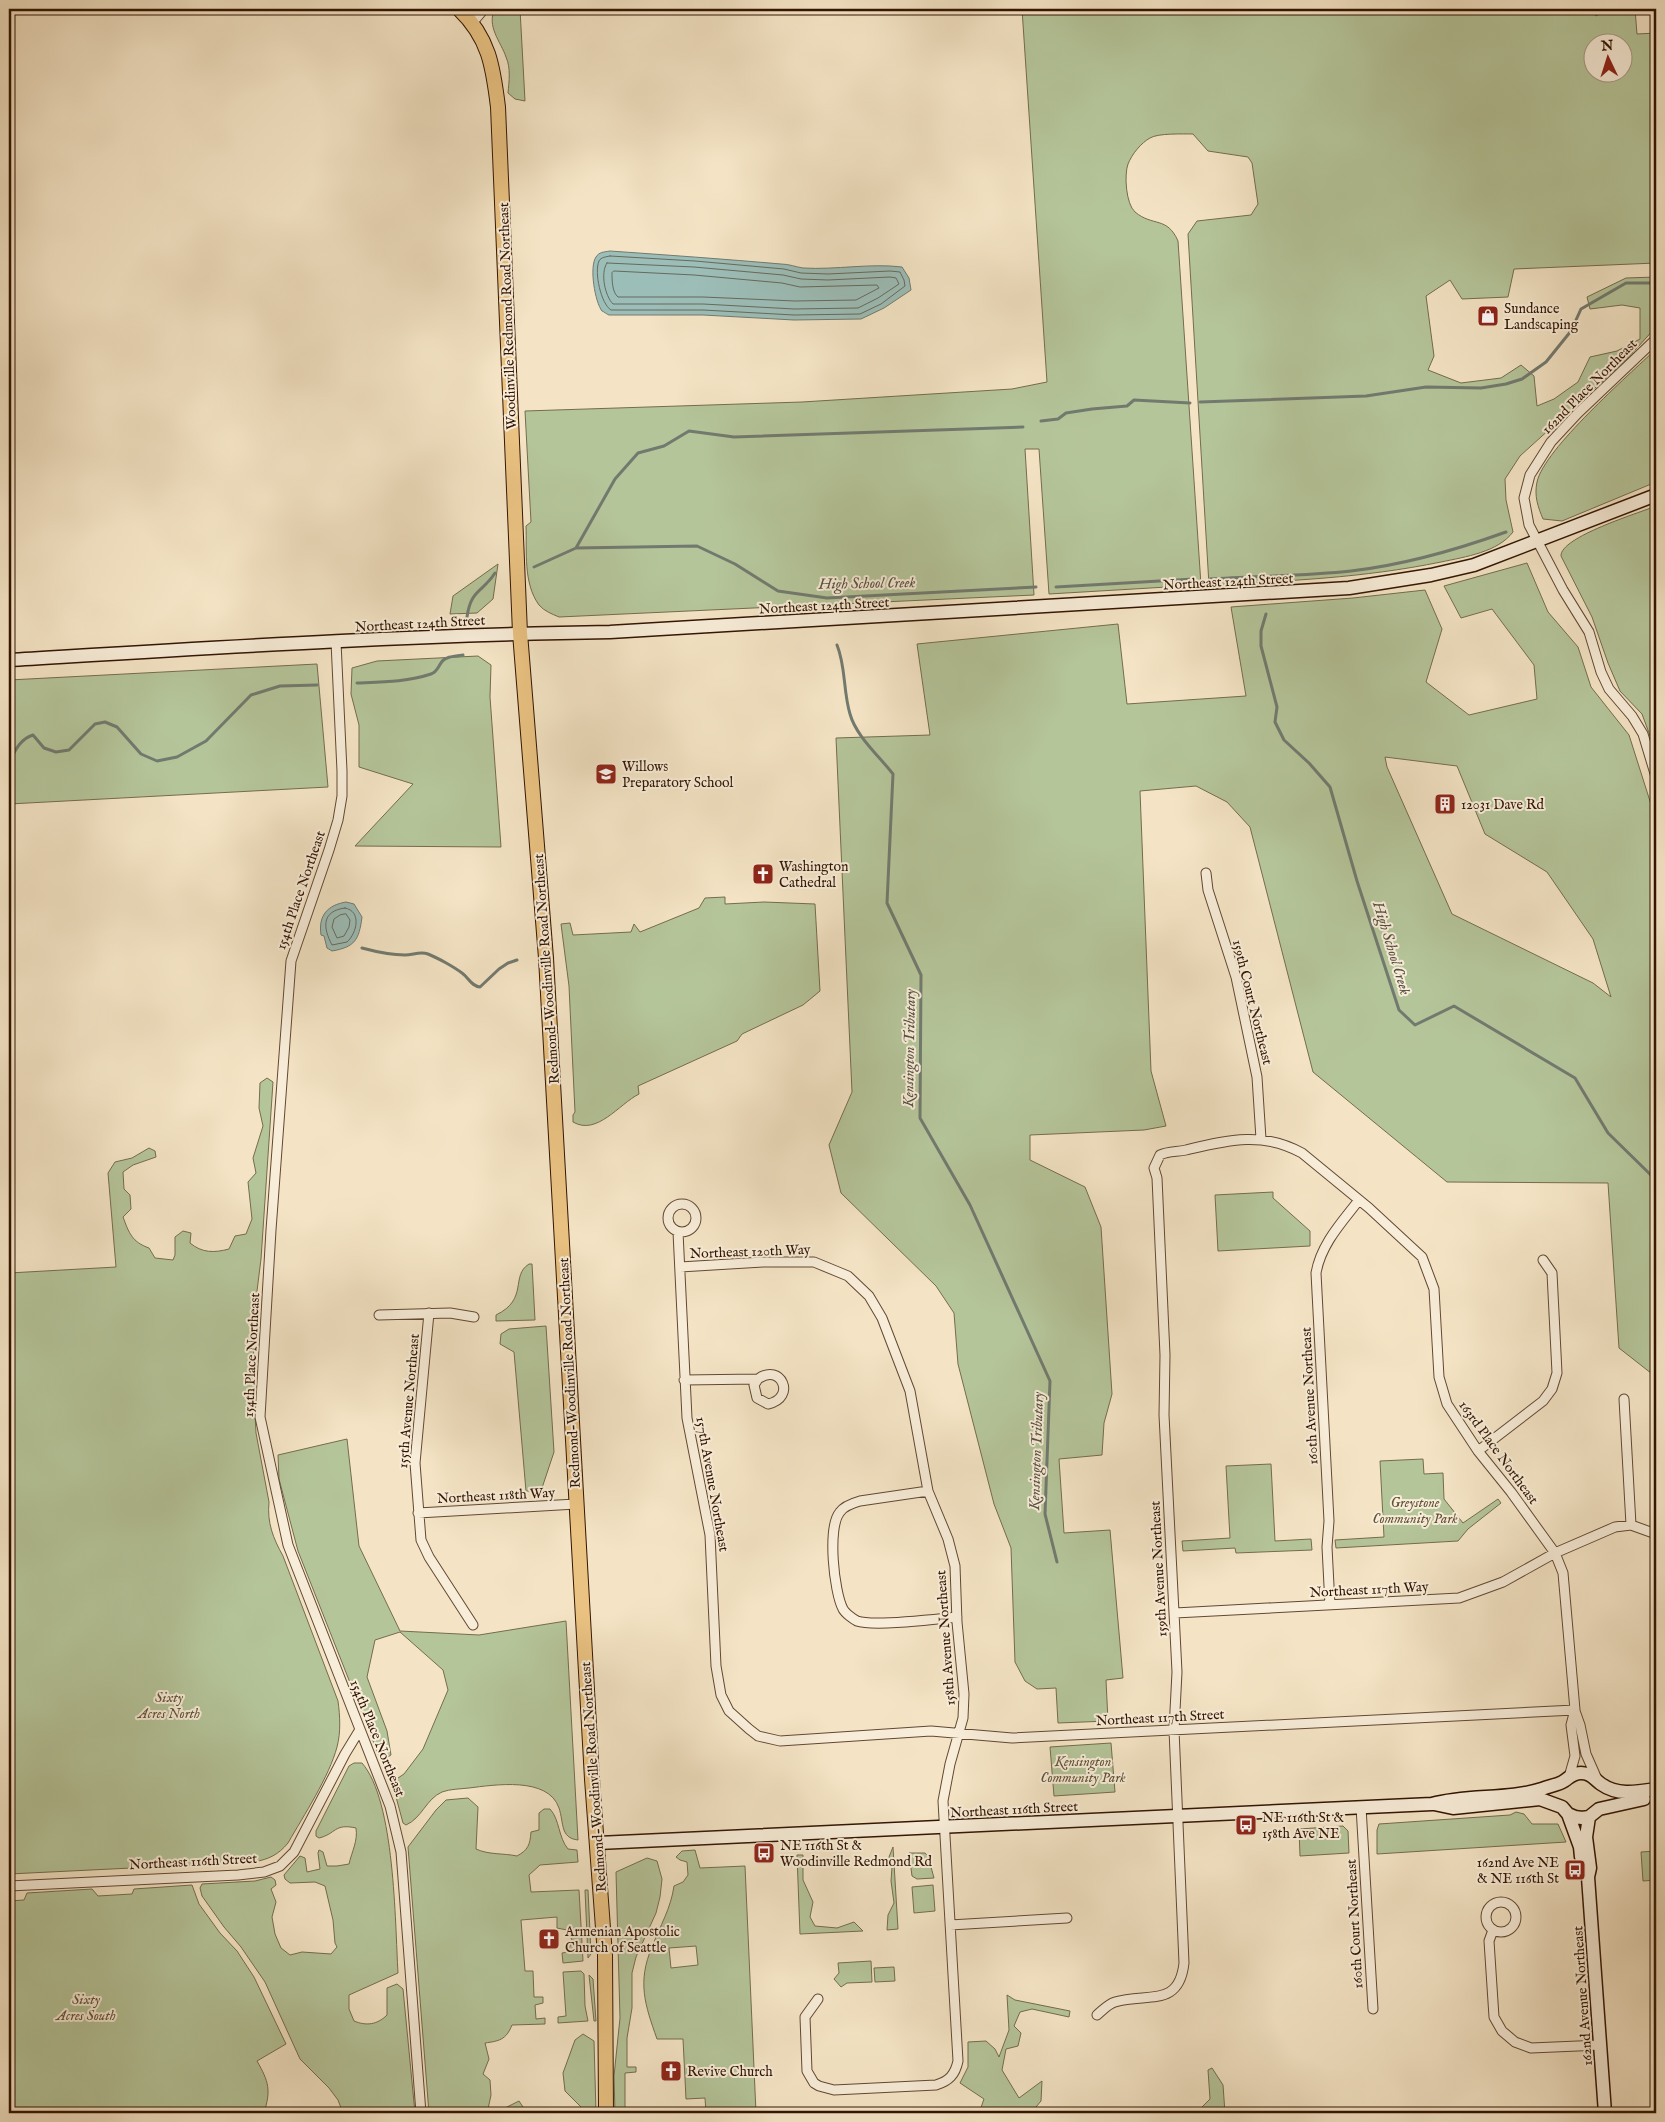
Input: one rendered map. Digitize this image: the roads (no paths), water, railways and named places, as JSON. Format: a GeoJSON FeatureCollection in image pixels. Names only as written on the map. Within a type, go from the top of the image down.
{"type":"FeatureCollection","features":[{"type":"Feature","properties":{"kind":"main road","name":"Woodinville Redmond Road Northeast"},"geometry":{"type":"LineString","coordinates":[[460,9],[473,22],[483,38],[492,64],[498,106],[520,633]]}},
{"type":"Feature","properties":{"kind":"main road","name":"Redmond-Woodinville Road Northeast"},"geometry":{"type":"LineString","coordinates":[[520,633],[546,958],[592,1779],[606,1965],[604,2027],[606,2113]]}},
{"type":"Feature","properties":{"kind":"street"},"geometry":{"type":"LineString","coordinates":[[473,22],[484,9]]}},
{"type":"Feature","properties":{"kind":"street","name":"162nd Place Northeast"},"geometry":{"type":"LineString","coordinates":[[1656,339],[1578,413],[1551,442],[1536,462],[1526,486],[1524,498],[1529,525],[1537,542],[1589,632],[1601,672],[1609,688],[1632,716],[1643,734],[1656,776]]}},
{"type":"Feature","properties":{"kind":"street","name":"Northeast 124th Street"},"geometry":{"type":"LineString","coordinates":[[9,660],[520,633],[630,631],[1349,588],[1443,573],[1474,565],[1656,495]]}},
{"type":"Feature","properties":{"kind":"street","name":"154th Place Northeast"},"geometry":{"type":"LineString","coordinates":[[336,642],[342,796],[338,820],[329,850],[291,961],[271,1230],[260,1417],[288,1545],[390,1806],[401,1852],[421,2113]]}},
{"type":"Feature","properties":{"kind":"street","name":"159th Court Northeast"},"geometry":{"type":"LineString","coordinates":[[1206,873],[1208,890],[1236,977],[1257,1076],[1261,1139]]}},
{"type":"Feature","properties":{"kind":"street","name":"163rd Place Northeast"},"geometry":{"type":"LineString","coordinates":[[1160,1155],[1229,1140],[1261,1139],[1290,1146],[1302,1153],[1359,1200],[1422,1257],[1434,1289],[1439,1377],[1447,1404],[1478,1450],[1521,1504],[1556,1553],[1563,1573],[1574,1710],[1571,1725],[1575,1756],[1566,1779]]}},
{"type":"Feature","properties":{"kind":"street","name":"159th Avenue Northeast"},"geometry":{"type":"LineString","coordinates":[[1097,2015],[1109,2004],[1118,2001],[1158,1997],[1167,1994],[1179,1983],[1183,1974],[1184,1963],[1174,1730],[1177,1672],[1175,1613],[1164,1416],[1165,1346],[1157,1178],[1154,1168],[1160,1155]]}},
{"type":"Feature","properties":{"kind":"street","name":"160th Avenue Northeast"},"geometry":{"type":"LineString","coordinates":[[1330,1605],[1327,1547],[1330,1521],[1316,1273],[1319,1259],[1333,1233],[1359,1200]]}},
{"type":"Feature","properties":{"kind":"street","name":"157th Avenue Northeast"},"geometry":{"type":"LineString","coordinates":[[678,1232],[684,1380],[693,1452],[705,1502],[710,1535],[716,1666],[721,1695],[729,1711],[749,1729]]}},
{"type":"Feature","properties":{"kind":"street"},"geometry":{"type":"LineString","coordinates":[[1478,1450],[1542,1401],[1552,1389],[1557,1373],[1552,1273],[1543,1260]]}},
{"type":"Feature","properties":{"kind":"street","name":"Northeast 120th Way"},"geometry":{"type":"LineString","coordinates":[[680,1267],[763,1262],[814,1262],[848,1276]]}},
{"type":"Feature","properties":{"kind":"street","name":"158th Avenue Northeast"},"geometry":{"type":"LineString","coordinates":[[818,1999],[805,2017],[807,2071],[815,2084],[834,2090],[936,2086],[950,2078],[956,2070],[958,2061],[943,1801],[950,1764],[960,1733],[964,1694],[957,1617],[955,1566],[948,1538],[928,1490],[910,1391],[899,1360],[882,1318],[870,1296],[848,1276]]}},
{"type":"Feature","properties":{"kind":"street"},"geometry":{"type":"LineString","coordinates":[[379,1315],[450,1313],[474,1317]]}},
{"type":"Feature","properties":{"kind":"street","name":"155th Avenue Northeast"},"geometry":{"type":"LineString","coordinates":[[429,1314],[415,1463],[421,1540],[429,1556],[473,1625]]}},
{"type":"Feature","properties":{"kind":"street"},"geometry":{"type":"LineString","coordinates":[[684,1380],[758,1379]]}},
{"type":"Feature","properties":{"kind":"street"},"geometry":{"type":"LineString","coordinates":[[1624,1399],[1631,1525]]}},
{"type":"Feature","properties":{"kind":"street"},"geometry":{"type":"LineString","coordinates":[[928,1490],[860,1501],[850,1504],[840,1511],[833,1525],[833,1548],[838,1594],[843,1611],[858,1621],[875,1623],[957,1617]]}},
{"type":"Feature","properties":{"kind":"street","name":"Northeast 118th Way"},"geometry":{"type":"LineString","coordinates":[[418,1513],[576,1504]]}},
{"type":"Feature","properties":{"kind":"street"},"geometry":{"type":"LineString","coordinates":[[1556,1553],[1616,1527],[1631,1525],[1656,1534]]}},
{"type":"Feature","properties":{"kind":"street","name":"Northeast 117th Way"},"geometry":{"type":"LineString","coordinates":[[1175,1613],[1459,1598],[1503,1582],[1556,1553]]}},
{"type":"Feature","properties":{"kind":"street","name":"163rd Place Northeast"},"geometry":{"type":"LineString","coordinates":[[1574,1710],[1580,1725],[1586,1754],[1599,1781]]}},
{"type":"Feature","properties":{"kind":"street","name":"Northeast 117th Street"},"geometry":{"type":"LineString","coordinates":[[749,1729],[758,1736],[780,1741],[931,1731],[1012,1738],[1574,1710]]}},
{"type":"Feature","properties":{"kind":"street","name":"Northeast 116th Street"},"geometry":{"type":"LineString","coordinates":[[9,1886],[238,1875],[264,1872],[280,1866],[294,1852],[345,1754],[360,1731]]}},
{"type":"Feature","properties":{"kind":"street","name":"Northeast 116th Street"},"geometry":{"type":"LineString","coordinates":[[1432,1804],[1452,1798],[1528,1792],[1566,1779],[1574,1774],[1586,1774],[1628,1793],[1656,1789]]}},
{"type":"Feature","properties":{"kind":"street"},"geometry":{"type":"LineString","coordinates":[[1565,1810],[1559,1794],[1566,1779]]}},
{"type":"Feature","properties":{"kind":"street"},"geometry":{"type":"LineString","coordinates":[[1594,1813],[1603,1801],[1604,1792],[1599,1781]]}},
{"type":"Feature","properties":{"kind":"street","name":"Northeast 116th Street"},"geometry":{"type":"LineString","coordinates":[[598,1843],[1432,1804],[1453,1808],[1540,1799],[1582,1818],[1594,1813],[1656,1797]]}},
{"type":"Feature","properties":{"kind":"street","name":"160th Court Northeast"},"geometry":{"type":"LineString","coordinates":[[1361,1807],[1373,2010]]}},
{"type":"Feature","properties":{"kind":"street","name":"162nd Avenue Northeast"},"geometry":{"type":"LineString","coordinates":[[1565,1810],[1580,1847],[1583,1871],[1588,1877]]}},
{"type":"Feature","properties":{"kind":"street","name":"162nd Avenue Northeast"},"geometry":{"type":"LineString","coordinates":[[1594,1813],[1586,1836],[1590,1868],[1588,1877],[1605,2113]]}},
{"type":"Feature","properties":{"kind":"street"},"geometry":{"type":"LineString","coordinates":[[950,1925],[1066,1918]]}},
{"type":"Feature","properties":{"kind":"street"},"geometry":{"type":"LineString","coordinates":[[1493,1930],[1489,1941],[1494,2017],[1502,2031],[1515,2042],[1531,2048],[1601,2045]]}},
{"type":"Feature","properties":{"kind":"water"},"geometry":{"type":"Polygon","coordinates":[[[610,251],[784,264],[803,268],[902,267],[909,278],[911,290],[884,308],[861,319],[794,320],[703,315],[609,315],[599,307],[593,268],[597,255],[610,251]]]}},
{"type":"Feature","properties":{"kind":"water"},"geometry":{"type":"Polygon","coordinates":[[[346,902],[354,904],[362,917],[359,931],[351,945],[332,951],[327,948],[324,936],[321,935],[321,922],[329,908],[346,902]]]}},
{"type":"Feature","properties":{"kind":"waterway"},"geometry":{"type":"LineString","coordinates":[[1200,402],[1366,396],[1426,387],[1481,388],[1506,384],[1522,379],[1546,362],[1571,331],[1581,309],[1626,283],[1656,283]]}},
{"type":"Feature","properties":{"kind":"waterway"},"geometry":{"type":"LineString","coordinates":[[1041,421],[1058,419],[1066,413],[1127,406],[1134,400],[1190,403]]}},
{"type":"Feature","properties":{"kind":"waterway"},"geometry":{"type":"LineString","coordinates":[[576,548],[615,479],[638,453],[664,446],[689,431],[734,437],[1023,427]]}},
{"type":"Feature","properties":{"kind":"waterway"},"geometry":{"type":"LineString","coordinates":[[1210,579],[1316,574],[1390,565],[1468,545],[1506,532]]}},
{"type":"Feature","properties":{"kind":"waterway","name":"High School Creek"},"geometry":{"type":"LineString","coordinates":[[534,567],[576,548],[697,546],[735,564],[778,591],[827,598],[1036,587]]}},
{"type":"Feature","properties":{"kind":"waterway","name":"High School Creek"},"geometry":{"type":"LineString","coordinates":[[467,617],[474,596],[495,573]]}},
{"type":"Feature","properties":{"kind":"waterway","name":"High School Creek"},"geometry":{"type":"LineString","coordinates":[[1056,587],[1194,579]]}},
{"type":"Feature","properties":{"kind":"waterway","name":"High School Creek"},"geometry":{"type":"LineString","coordinates":[[1266,614],[1261,631],[1261,646],[1277,707],[1275,722],[1284,740],[1309,763],[1330,787],[1357,881],[1399,1010],[1415,1025],[1454,1006],[1575,1078],[1608,1133],[1656,1180]]}},
{"type":"Feature","properties":{"kind":"waterway","name":"Kensington Tributary"},"geometry":{"type":"LineString","coordinates":[[837,645],[853,722],[863,738],[893,774],[887,903],[921,975],[920,1118],[970,1205],[1050,1381],[1045,1514],[1057,1562]]}},
{"type":"Feature","properties":{"kind":"waterway","name":"High School Creek"},"geometry":{"type":"LineString","coordinates":[[357,683],[422,677],[435,672],[445,659],[463,655]]}},
{"type":"Feature","properties":{"kind":"waterway","name":"High School Creek"},"geometry":{"type":"LineString","coordinates":[[9,762],[18,746],[28,737],[33,735],[44,748],[56,752],[69,750],[95,724],[105,722],[117,727],[141,754],[157,761],[177,757],[206,741],[251,695],[280,686],[317,685]]}},
{"type":"Feature","properties":{"kind":"waterway"},"geometry":{"type":"LineString","coordinates":[[362,948],[394,954],[428,954],[455,968],[470,982],[480,987],[499,969],[517,960]]}},
{"type":"Feature","properties":{"kind":"place","name":"Sundance Landscaping"},"geometry":{"type":"Point","coordinates":[1488,316]}},
{"type":"Feature","properties":{"kind":"place","name":"Willows Preparatory School"},"geometry":{"type":"Point","coordinates":[606,774]}},
{"type":"Feature","properties":{"kind":"place","name":"12031 Dave Rd"},"geometry":{"type":"Point","coordinates":[1445,804]}},
{"type":"Feature","properties":{"kind":"place","name":"Washington Cathedral"},"geometry":{"type":"Point","coordinates":[763,874]}},
{"type":"Feature","properties":{"kind":"place","name":"NE 116th St & 158th Ave NE"},"geometry":{"type":"Point","coordinates":[1246,1825]}},
{"type":"Feature","properties":{"kind":"place","name":"NE 116th St & Woodinville Redmond Rd"},"geometry":{"type":"Point","coordinates":[764,1853]}},
{"type":"Feature","properties":{"kind":"place","name":"162nd Ave NE & NE 116th St"},"geometry":{"type":"Point","coordinates":[1575,1870]}},
{"type":"Feature","properties":{"kind":"place","name":"Armenian Apostolic Church of Seattle"},"geometry":{"type":"Point","coordinates":[549,1939]}},
{"type":"Feature","properties":{"kind":"place","name":"Revive Church"},"geometry":{"type":"Point","coordinates":[671,2071]}},
{"type":"Feature","properties":{"kind":"park label","name":"Greystone Community Park"},"geometry":{"type":"Point","coordinates":[1415,1510]}},
{"type":"Feature","properties":{"kind":"park label","name":"Sixty Acres North"},"geometry":{"type":"Point","coordinates":[169,1705]}},
{"type":"Feature","properties":{"kind":"park label","name":"Kensington Community Park"},"geometry":{"type":"Point","coordinates":[1083,1769]}},
{"type":"Feature","properties":{"kind":"park label","name":"Sixty Acres South"},"geometry":{"type":"Point","coordinates":[86,2008]}}]}
